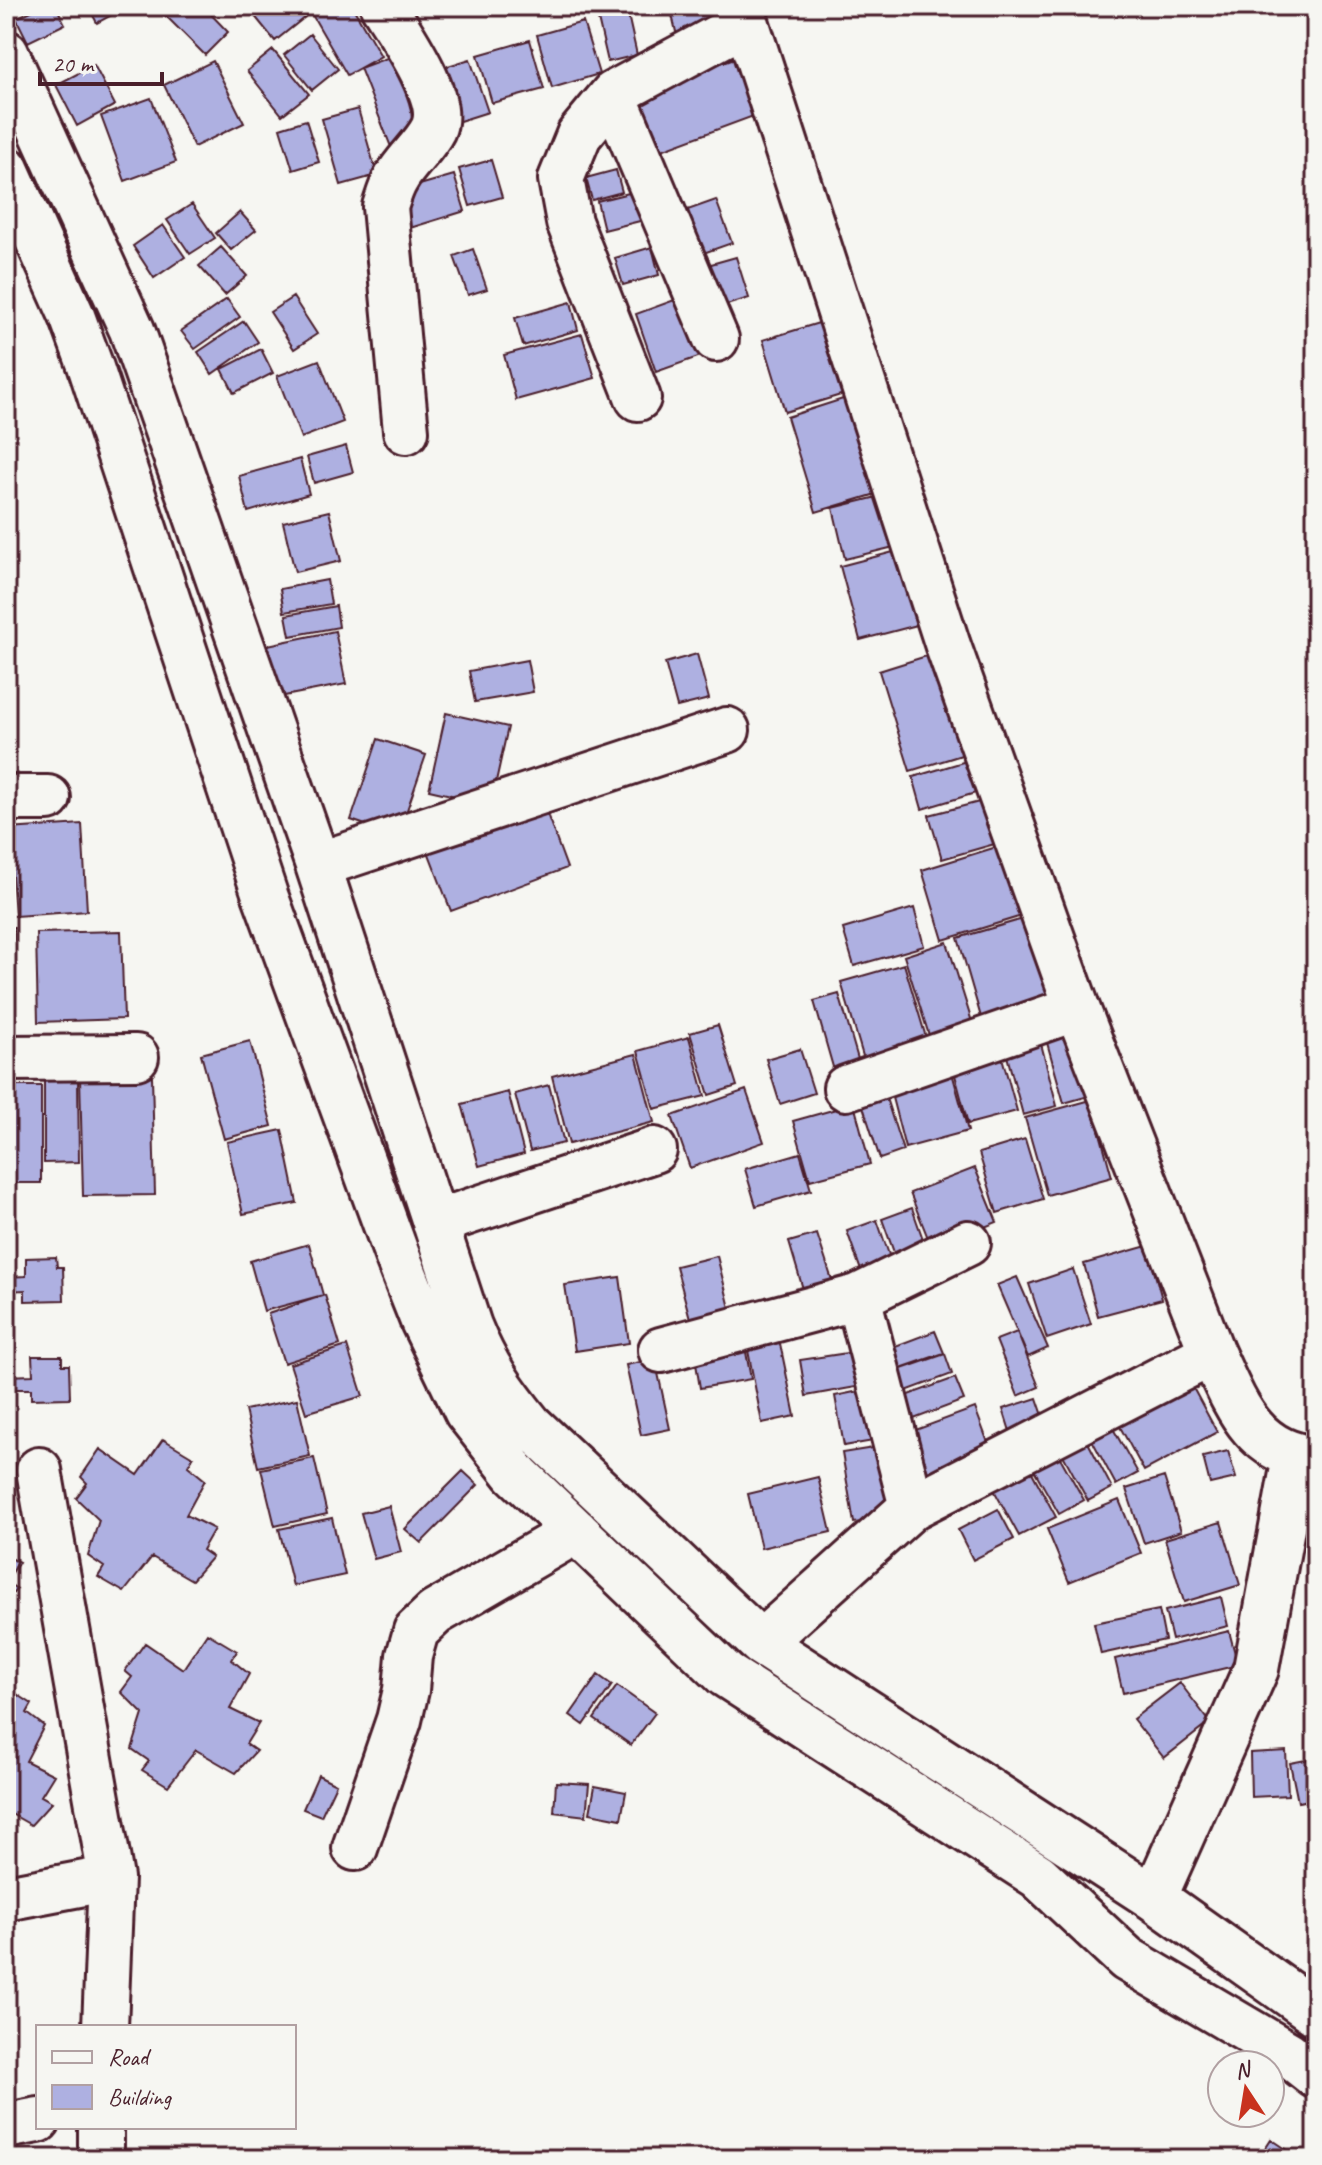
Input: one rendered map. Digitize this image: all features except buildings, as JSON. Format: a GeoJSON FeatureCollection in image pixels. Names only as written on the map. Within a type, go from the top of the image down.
{"type":"FeatureCollection","features":[{"type":"Feature","properties":{"kind":"street"},"geometry":{"type":"LineString","coordinates":[[383,6],[410,47],[434,100],[436,117],[433,128],[395,180],[385,207],[406,431]]}},
{"type":"Feature","properties":{"kind":"street"},"geometry":{"type":"LineString","coordinates":[[638,398],[569,222],[561,179],[579,135],[613,94],[743,14],[948,646],[1077,1008],[1212,1353],[1237,1408],[1269,1443],[1305,1458],[1256,1669],[1154,1898]]}},
{"type":"Feature","properties":{"kind":"street"},"geometry":{"type":"LineString","coordinates":[[6,53],[132,330],[318,865],[469,1326],[481,1356],[501,1390],[530,1425],[761,1643],[1154,1898],[1316,2013]]}},
{"type":"Feature","properties":{"kind":"street"},"geometry":{"type":"LineString","coordinates":[[613,94],[716,339]]}},
{"type":"Feature","properties":{"kind":"street"},"geometry":{"type":"LineString","coordinates":[[6,169],[72,316],[265,895],[423,1321],[467,1412],[515,1473],[726,1675],[1038,1876],[1127,1959],[1288,2054],[1316,2076]]}},
{"type":"Feature","properties":{"kind":"street"},"geometry":{"type":"LineString","coordinates":[[318,865],[727,730]]}},
{"type":"Feature","properties":{"kind":"street"},"geometry":{"type":"LineString","coordinates":[[846,1088],[1077,1008]]}},
{"type":"Feature","properties":{"kind":"street"},"geometry":{"type":"LineString","coordinates":[[6,1058],[136,1057]]}},
{"type":"Feature","properties":{"kind":"street"},"geometry":{"type":"LineString","coordinates":[[435,1223],[654,1150]]}},
{"type":"Feature","properties":{"kind":"street"},"geometry":{"type":"LineString","coordinates":[[661,1350],[858,1297],[968,1243]]}},
{"type":"Feature","properties":{"kind":"street"},"geometry":{"type":"LineString","coordinates":[[858,1297],[912,1507]]}},
{"type":"Feature","properties":{"kind":"street"},"geometry":{"type":"LineString","coordinates":[[761,1643],[912,1507],[1212,1353]]}},
{"type":"Feature","properties":{"kind":"street"},"geometry":{"type":"LineString","coordinates":[[39,1470],[111,1878],[105,2025]]}},
{"type":"Feature","properties":{"kind":"street"},"geometry":{"type":"LineString","coordinates":[[355,1848],[399,1720],[416,1631],[435,1613],[576,1531]]}},
{"type":"Feature","properties":{"kind":"street"},"geometry":{"type":"LineString","coordinates":[[6,1898],[111,1878]]}},
{"type":"Feature","properties":{"kind":"street"},"geometry":{"type":"LineString","coordinates":[[6,2126],[36,2120]]}},
{"type":"Feature","properties":{"kind":"street"},"geometry":{"type":"LineString","coordinates":[[101,2129],[101,2159]]}}]}
